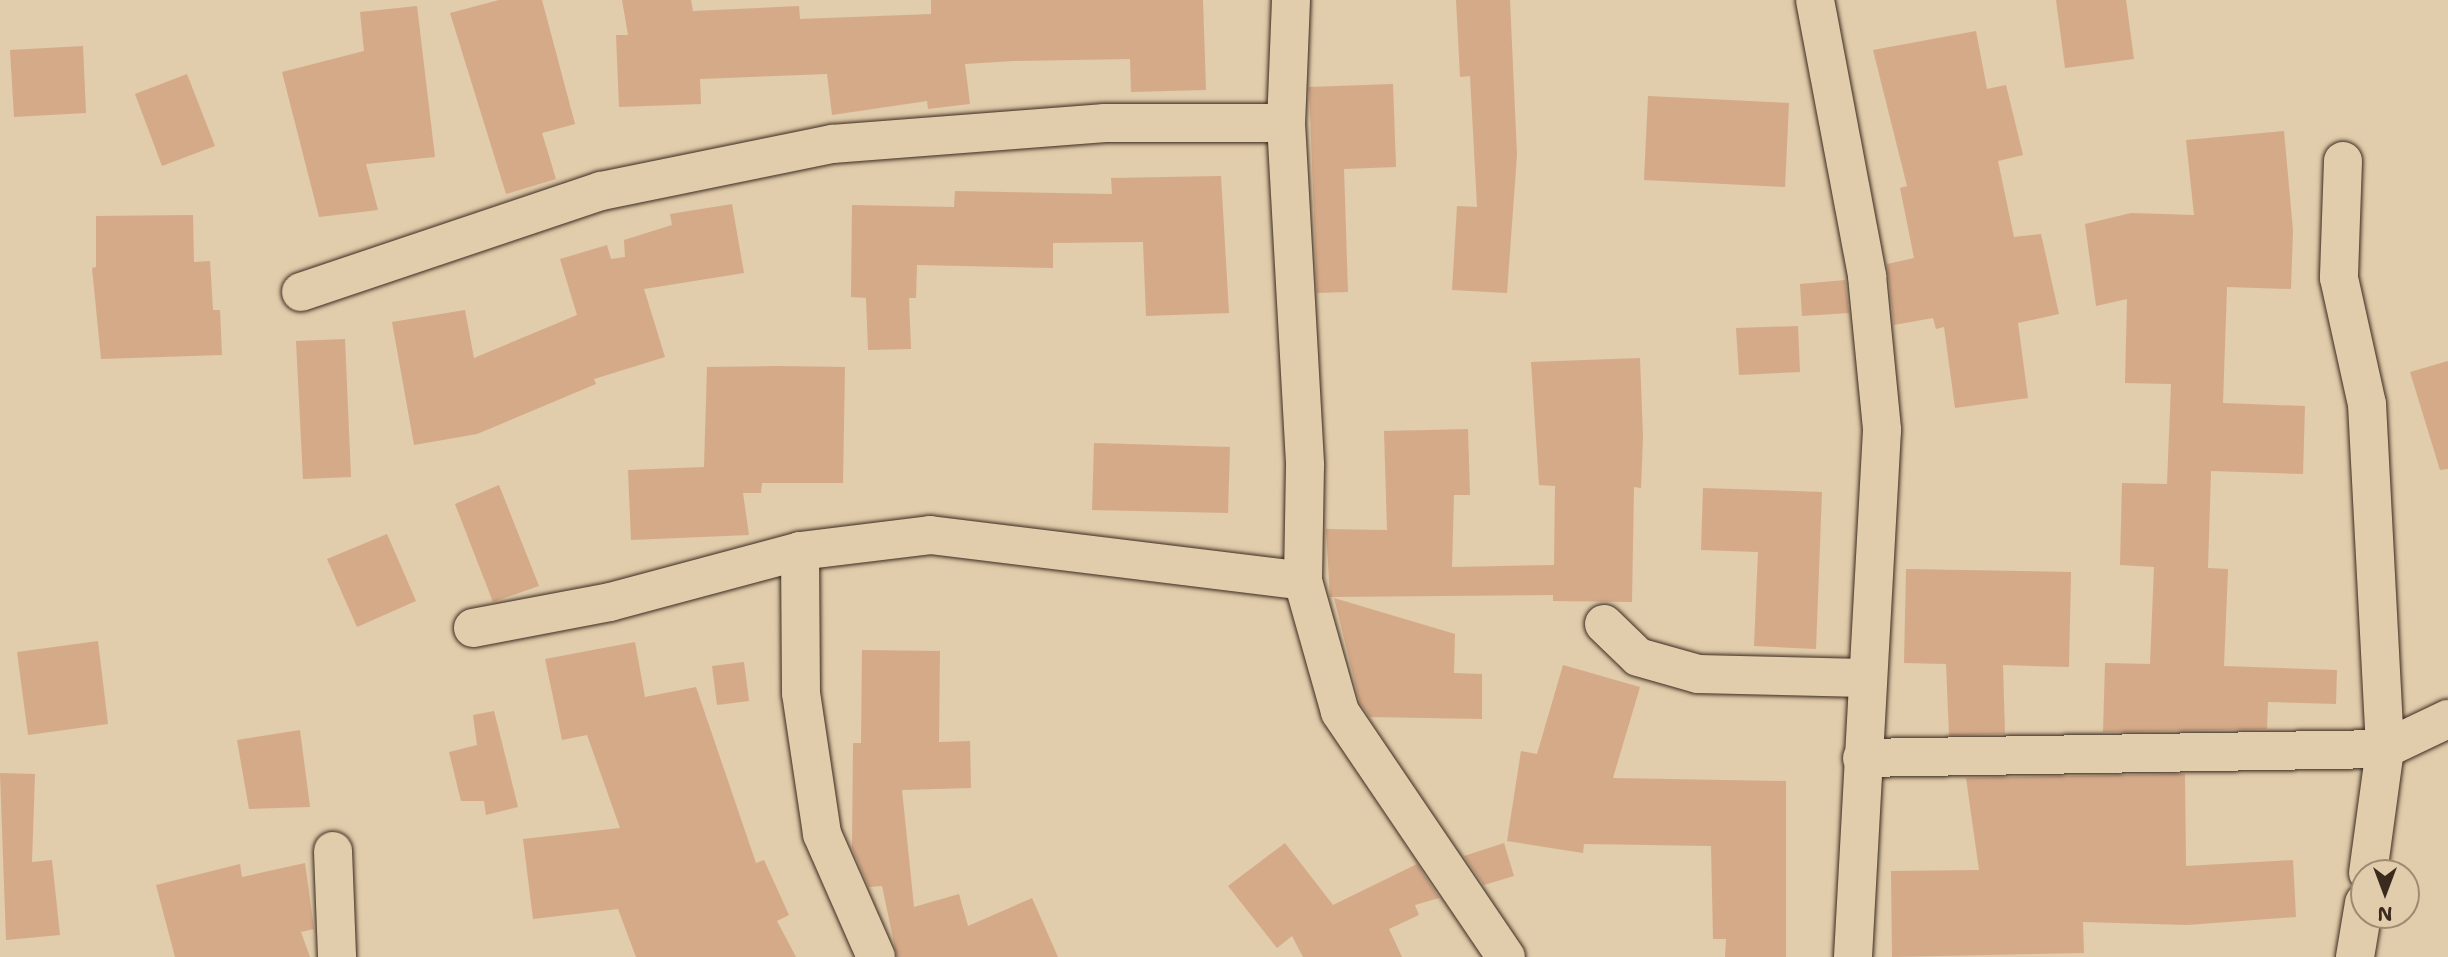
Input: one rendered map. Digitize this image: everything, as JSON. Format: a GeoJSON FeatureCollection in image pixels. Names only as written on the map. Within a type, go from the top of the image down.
{"type":"FeatureCollection","features":[{"type":"Feature","properties":{"kind":"street"},"geometry":{"type":"LineString","coordinates":[[1291,0],[1286,123],[1305,464],[1303,581],[1340,712],[1506,957]]}},
{"type":"Feature","properties":{"kind":"street"},"geometry":{"type":"LineString","coordinates":[[1815,0],[1867,276],[1882,430],[1864,678],[1863,758],[1853,957]]}},
{"type":"Feature","properties":{"kind":"street"},"geometry":{"type":"LineString","coordinates":[[301,292],[601,191],[832,144],[1105,123],[1286,123]]}},
{"type":"Feature","properties":{"kind":"street"},"geometry":{"type":"LineString","coordinates":[[2343,161],[2339,278],[2367,404],[2385,749],[2370,859]]}},
{"type":"Feature","properties":{"kind":"street"},"geometry":{"type":"LineString","coordinates":[[473,628],[610,602],[800,551],[930,535],[1303,581]]}},
{"type":"Feature","properties":{"kind":"street"},"geometry":{"type":"LineString","coordinates":[[800,551],[801,692],[822,834],[876,957]]}},
{"type":"Feature","properties":{"kind":"street"},"geometry":{"type":"LineString","coordinates":[[1604,624],[1637,657],[1698,674],[1864,678]]}},
{"type":"Feature","properties":{"kind":"street"},"geometry":{"type":"LineString","coordinates":[[1863,758],[2385,749],[2448,719]]}},
{"type":"Feature","properties":{"kind":"street"},"geometry":{"type":"LineString","coordinates":[[333,851],[337,957]]}},
{"type":"Feature","properties":{"kind":"street"},"geometry":{"type":"LineString","coordinates":[[2355,957],[2360,929]]}},
{"type":"Feature","properties":{"kind":"building"},"geometry":{"type":"Polygon","coordinates":[[[499,0],[542,0],[575,124],[542,133],[556,179],[506,194],[450,13],[499,0]]]}},
{"type":"Feature","properties":{"kind":"building"},"geometry":{"type":"Polygon","coordinates":[[[622,0],[691,0],[693,11],[799,6],[800,19],[931,14],[931,0],[1203,0],[1206,90],[1131,92],[1130,59],[1013,61],[965,64],[970,104],[928,109],[927,101],[832,115],[827,74],[700,79],[701,104],[619,107],[616,35],[628,35],[622,0]]]}},
{"type":"Feature","properties":{"kind":"building"},"geometry":{"type":"Polygon","coordinates":[[[1456,0],[1510,0],[1517,155],[1507,293],[1452,290],[1457,206],[1477,207],[1470,76],[1460,77],[1456,0]]]}},
{"type":"Feature","properties":{"kind":"building"},"geometry":{"type":"Polygon","coordinates":[[[2056,0],[2126,0],[2134,59],[2065,68],[2056,0]]]}},
{"type":"Feature","properties":{"kind":"building"},"geometry":{"type":"Polygon","coordinates":[[[417,6],[435,157],[366,164],[378,210],[319,217],[282,72],[364,51],[360,12],[417,6]]]}},
{"type":"Feature","properties":{"kind":"building"},"geometry":{"type":"Polygon","coordinates":[[[1976,31],[1987,89],[2006,85],[2023,155],[1998,161],[2014,237],[2041,234],[2059,314],[2018,323],[2028,398],[1955,408],[1944,327],[1936,329],[1933,318],[1894,325],[1887,264],[1914,258],[1900,188],[1907,186],[1873,50],[1976,31]]]}},
{"type":"Feature","properties":{"kind":"building"},"geometry":{"type":"Polygon","coordinates":[[[83,46],[86,113],[14,117],[10,50],[83,46]]]}},
{"type":"Feature","properties":{"kind":"building"},"geometry":{"type":"Polygon","coordinates":[[[187,74],[215,146],[162,166],[135,94],[187,74]]]}},
{"type":"Feature","properties":{"kind":"building"},"geometry":{"type":"Polygon","coordinates":[[[1393,84],[1396,167],[1344,169],[1348,292],[1317,293],[1309,87],[1393,84]]]}},
{"type":"Feature","properties":{"kind":"building"},"geometry":{"type":"Polygon","coordinates":[[[1648,96],[1789,103],[1785,187],[1644,180],[1648,96]]]}},
{"type":"Feature","properties":{"kind":"building"},"geometry":{"type":"Polygon","coordinates":[[[2284,131],[2293,230],[2291,289],[2227,287],[2223,403],[2305,406],[2303,474],[2211,471],[2208,568],[2228,569],[2224,666],[2337,670],[2336,704],[2268,702],[2267,729],[2103,732],[2105,663],[2150,664],[2154,567],[2120,565],[2122,483],[2167,484],[2171,384],[2125,383],[2127,299],[2096,306],[2085,224],[2131,213],[2194,215],[2186,140],[2284,131]]]}},
{"type":"Feature","properties":{"kind":"building"},"geometry":{"type":"Polygon","coordinates":[[[1221,176],[1229,313],[1146,316],[1143,242],[1053,243],[1053,268],[917,265],[916,298],[909,298],[911,349],[868,350],[866,298],[851,297],[852,205],[954,207],[955,191],[1112,194],[1111,178],[1221,176]]]}},
{"type":"Feature","properties":{"kind":"building"},"geometry":{"type":"Polygon","coordinates":[[[732,204],[744,273],[644,289],[665,357],[594,379],[596,384],[477,434],[414,445],[392,322],[465,310],[474,358],[577,315],[560,259],[607,245],[611,259],[625,257],[624,240],[672,225],[670,214],[732,204]]]}},
{"type":"Feature","properties":{"kind":"building"},"geometry":{"type":"Polygon","coordinates":[[[193,215],[194,262],[210,261],[213,310],[220,310],[222,355],[101,359],[92,268],[96,267],[96,216],[193,215]]]}},
{"type":"Feature","properties":{"kind":"building"},"geometry":{"type":"Polygon","coordinates":[[[1845,280],[1849,313],[1802,316],[1800,284],[1845,280]]]}},
{"type":"Feature","properties":{"kind":"building"},"geometry":{"type":"Polygon","coordinates":[[[1798,326],[1800,372],[1739,375],[1736,328],[1798,326]]]}},
{"type":"Feature","properties":{"kind":"building"},"geometry":{"type":"Polygon","coordinates":[[[345,339],[351,477],[303,479],[296,341],[345,339]]]}},
{"type":"Feature","properties":{"kind":"building"},"geometry":{"type":"Polygon","coordinates":[[[1640,358],[1643,437],[1641,488],[1634,487],[1632,602],[1553,601],[1553,595],[1330,597],[1326,529],[1387,530],[1384,431],[1468,429],[1470,495],[1454,495],[1452,567],[1554,565],[1555,486],[1539,485],[1531,362],[1640,358]]]}},
{"type":"Feature","properties":{"kind":"building"},"geometry":{"type":"Polygon","coordinates":[[[2448,361],[2448,469],[2440,470],[2410,372],[2448,361]]]}},
{"type":"Feature","properties":{"kind":"building"},"geometry":{"type":"Polygon","coordinates":[[[707,367],[845,367],[843,483],[762,483],[761,493],[743,493],[749,535],[631,540],[628,470],[704,467],[707,367]]]}},
{"type":"Feature","properties":{"kind":"building"},"geometry":{"type":"Polygon","coordinates":[[[1094,443],[1230,447],[1228,513],[1092,510],[1094,443]]]}},
{"type":"Feature","properties":{"kind":"building"},"geometry":{"type":"Polygon","coordinates":[[[499,485],[539,586],[493,602],[455,504],[499,485]]]}},
{"type":"Feature","properties":{"kind":"building"},"geometry":{"type":"Polygon","coordinates":[[[1703,488],[1822,492],[1816,649],[1754,646],[1758,552],[1701,550],[1703,488]]]}},
{"type":"Feature","properties":{"kind":"building"},"geometry":{"type":"Polygon","coordinates":[[[387,534],[416,601],[357,627],[327,559],[387,534]]]}},
{"type":"Feature","properties":{"kind":"building"},"geometry":{"type":"Polygon","coordinates":[[[1906,569],[2071,572],[2069,667],[2003,665],[2005,734],[1949,735],[1946,664],[1904,663],[1906,569]]]}},
{"type":"Feature","properties":{"kind":"building"},"geometry":{"type":"Polygon","coordinates":[[[1334,598],[1455,634],[1454,673],[1482,674],[1482,719],[1370,717],[1360,703],[1334,598]]]}},
{"type":"Feature","properties":{"kind":"building"},"geometry":{"type":"Polygon","coordinates":[[[98,641],[108,724],[28,735],[17,652],[98,641]]]}},
{"type":"Feature","properties":{"kind":"building"},"geometry":{"type":"Polygon","coordinates":[[[635,642],[645,697],[696,687],[756,863],[764,860],[789,915],[777,921],[796,957],[636,957],[618,909],[533,919],[523,839],[620,828],[587,735],[562,740],[545,659],[635,642]]]}},
{"type":"Feature","properties":{"kind":"building"},"geometry":{"type":"Polygon","coordinates":[[[862,650],[940,651],[939,742],[970,741],[971,788],[902,790],[914,907],[959,894],[968,926],[1032,898],[1058,957],[897,957],[882,886],[869,887],[852,848],[853,743],[861,743],[862,650]]]}},
{"type":"Feature","properties":{"kind":"building"},"geometry":{"type":"Polygon","coordinates":[[[744,662],[749,701],[717,705],[712,666],[744,662]]]}},
{"type":"Feature","properties":{"kind":"building"},"geometry":{"type":"Polygon","coordinates":[[[1563,665],[1640,687],[1613,778],[1786,781],[1786,957],[1725,957],[1726,939],[1713,939],[1711,846],[1584,844],[1583,853],[1507,841],[1521,751],[1537,754],[1563,665]]]}},
{"type":"Feature","properties":{"kind":"building"},"geometry":{"type":"Polygon","coordinates":[[[494,711],[518,807],[486,815],[484,801],[461,801],[449,752],[477,745],[473,715],[494,711]]]}},
{"type":"Feature","properties":{"kind":"building"},"geometry":{"type":"Polygon","coordinates":[[[300,730],[310,807],[249,809],[237,740],[300,730]]]}},
{"type":"Feature","properties":{"kind":"building"},"geometry":{"type":"Polygon","coordinates":[[[0,773],[35,774],[32,862],[52,860],[60,935],[6,940],[0,773]]]}},
{"type":"Feature","properties":{"kind":"building"},"geometry":{"type":"Polygon","coordinates":[[[2185,774],[2186,866],[2293,860],[2296,917],[2187,925],[2083,922],[2084,953],[1892,957],[1891,871],[1979,870],[1966,778],[2185,774]]]}},
{"type":"Feature","properties":{"kind":"building"},"geometry":{"type":"Polygon","coordinates":[[[1285,843],[1333,905],[1417,864],[1439,898],[1415,905],[1419,915],[1389,929],[1402,957],[1303,957],[1292,936],[1277,948],[1228,886],[1285,843]]]}},
{"type":"Feature","properties":{"kind":"building"},"geometry":{"type":"Polygon","coordinates":[[[1504,843],[1514,876],[1484,885],[1464,856],[1504,843]]]}},
{"type":"Feature","properties":{"kind":"building"},"geometry":{"type":"Polygon","coordinates":[[[305,863],[314,929],[301,932],[310,957],[175,957],[156,885],[240,864],[242,877],[305,863]]]}}]}
